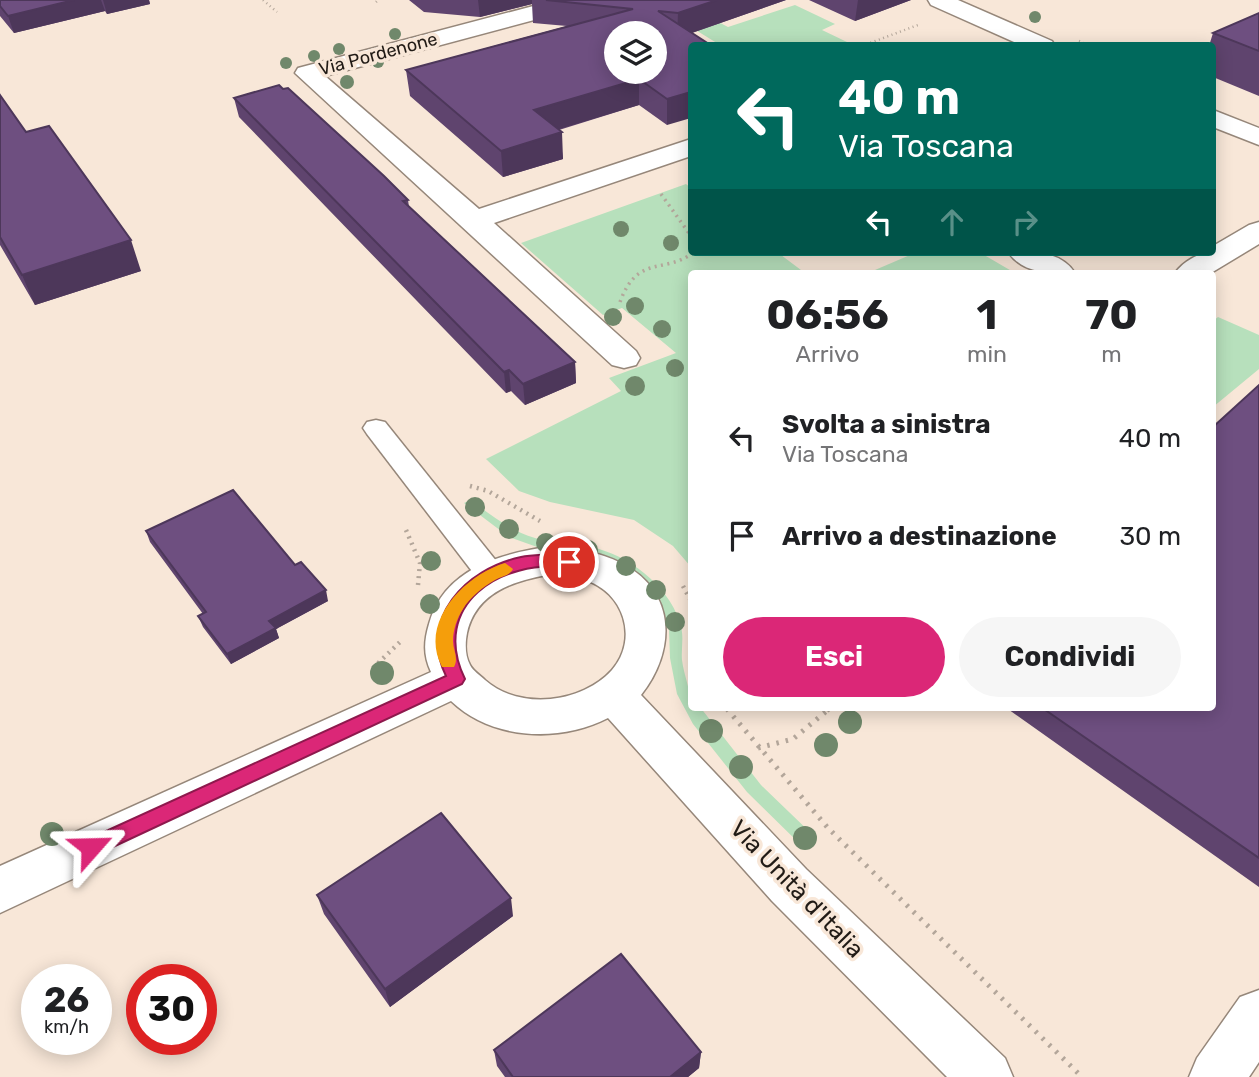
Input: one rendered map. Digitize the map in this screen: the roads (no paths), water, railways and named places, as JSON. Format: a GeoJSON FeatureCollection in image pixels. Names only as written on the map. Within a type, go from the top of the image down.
{"type":"FeatureCollection","features":[{"type":"Feature","properties":{"kind":"street","name":"Via Pordenone"},"geometry":{"type":"LineString","coordinates":[[582,0],[307,73],[474,220],[624,358]]}},
{"type":"Feature","properties":{"kind":"street"},"geometry":{"type":"LineString","coordinates":[[939,0],[1035,42]]}},
{"type":"Feature","properties":{"kind":"street"},"geometry":{"type":"LineString","coordinates":[[1216,119],[1259,137]]}},
{"type":"Feature","properties":{"kind":"street"},"geometry":{"type":"LineString","coordinates":[[474,220],[688,148]]}},
{"type":"Feature","properties":{"kind":"street"},"geometry":{"type":"LineString","coordinates":[[1195,270],[1259,231]]}},
{"type":"Feature","properties":{"kind":"street"},"geometry":{"type":"LineString","coordinates":[[1030,256],[1055,270]]}},
{"type":"Feature","properties":{"kind":"street"},"geometry":{"type":"LineString","coordinates":[[553,560],[575,563],[613,576],[634,595],[647,619],[648,646],[637,672],[614,695],[588,709],[559,717],[528,717],[499,710],[474,697],[456,679],[447,660],[445,641],[448,622],[458,603],[472,588],[491,575],[521,563],[553,560]]}},
{"type":"Feature","properties":{"kind":"street"},"geometry":{"type":"LineString","coordinates":[[0,890],[456,679]]}},
{"type":"Feature","properties":{"kind":"street","name":"Via Unità d'Italia"},"geometry":{"type":"LineString","coordinates":[[614,695],[789,885],[986,1077]]}},
{"type":"Feature","properties":{"kind":"street"},"geometry":{"type":"LineString","coordinates":[[1216,1077],[1259,1016]]}},
{"type":"Feature","properties":{"kind":"lane"},"geometry":{"type":"LineString","coordinates":[[376,428],[491,575]]}}]}
